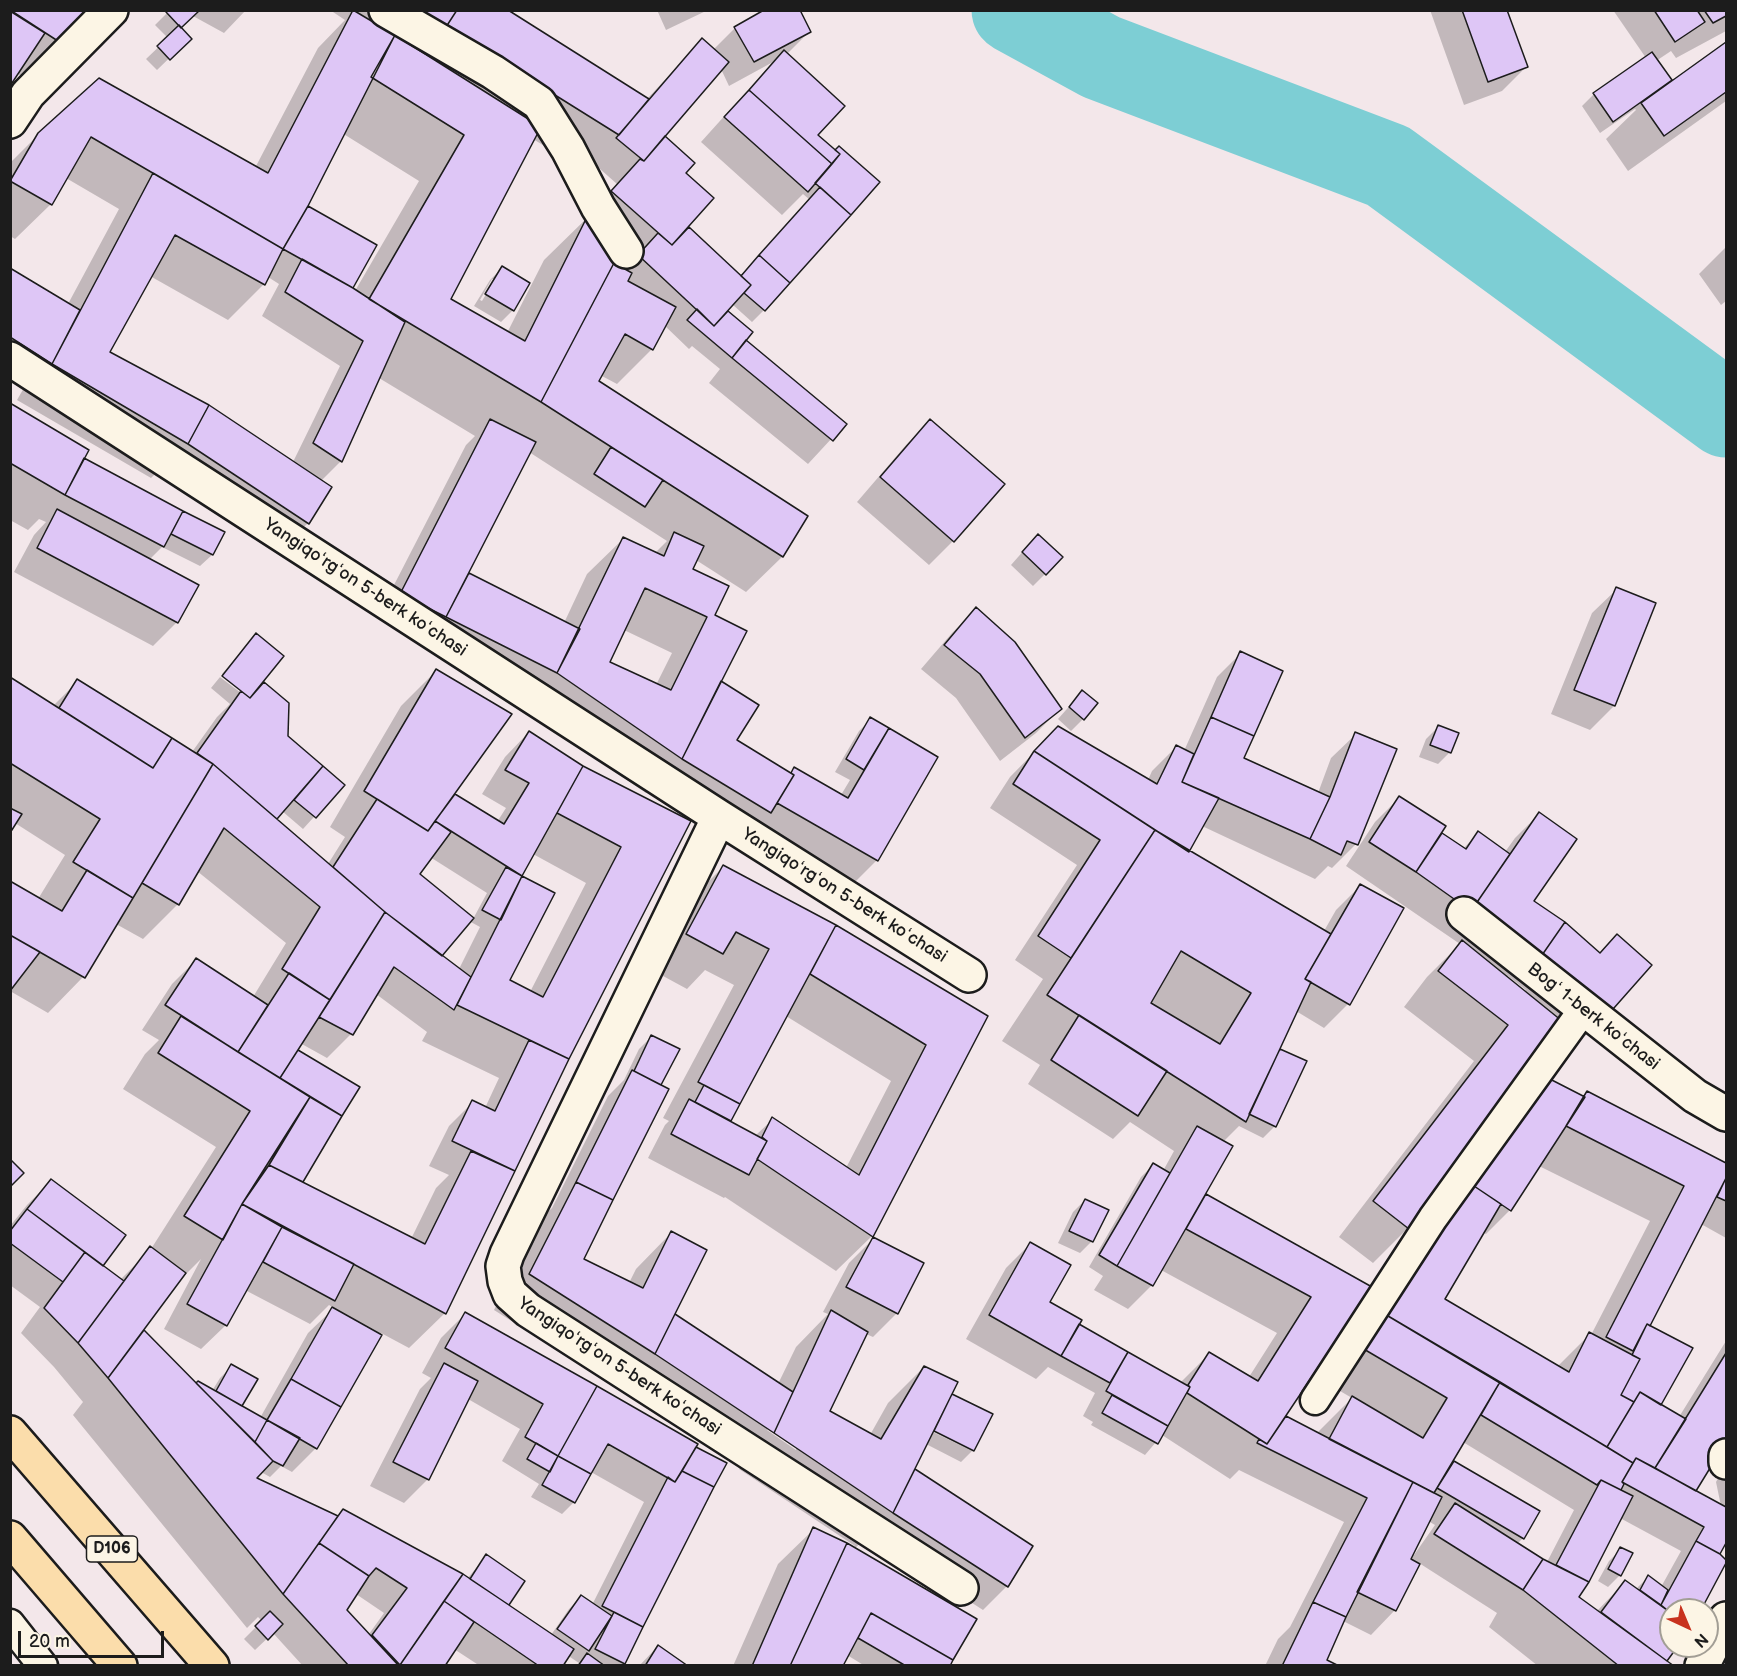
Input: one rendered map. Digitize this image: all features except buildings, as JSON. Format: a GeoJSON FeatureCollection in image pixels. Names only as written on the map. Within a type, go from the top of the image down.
{"type":"FeatureCollection","features":[{"type":"Feature","properties":{"kind":"main road","name":"D106"},"geometry":{"type":"LineString","coordinates":[[10,1433],[212,1665]]}},
{"type":"Feature","properties":{"kind":"main road"},"geometry":{"type":"LineString","coordinates":[[10,1538],[120,1665]]}},
{"type":"Feature","properties":{"kind":"street"},"geometry":{"type":"LineString","coordinates":[[10,121],[28,94],[111,10]]}},
{"type":"Feature","properties":{"kind":"street"},"geometry":{"type":"LineString","coordinates":[[386,10],[493,72],[539,103],[568,149],[598,207],[627,251]]}},
{"type":"Feature","properties":{"kind":"street","name":"Yangiqoʻrgʻon 5-berk koʻchasi"},"geometry":{"type":"LineString","coordinates":[[10,359],[718,817],[969,975]]}},
{"type":"Feature","properties":{"kind":"street","name":"Yangiqoʻrgʻon 5-berk koʻchasi"},"geometry":{"type":"LineString","coordinates":[[718,817],[507,1254],[503,1266],[505,1281],[510,1294],[528,1310],[961,1588]]}},
{"type":"Feature","properties":{"kind":"street","name":"Bogʻ 1-berk koʻchasi"},"geometry":{"type":"LineString","coordinates":[[1464,914],[1695,1096],[1726,1114]]}},
{"type":"Feature","properties":{"kind":"street"},"geometry":{"type":"LineString","coordinates":[[1726,1456],[1726,1462]]}},
{"type":"Feature","properties":{"kind":"street"},"geometry":{"type":"LineString","coordinates":[[1702,1665],[1726,1619]]}},
{"type":"Feature","properties":{"kind":"lane"},"geometry":{"type":"LineString","coordinates":[[1315,1400],[1433,1218],[1583,1010]]}},
{"type":"Feature","properties":{"kind":"lane"},"geometry":{"type":"LineString","coordinates":[[10,1624],[43,1665]]}},
{"type":"Feature","properties":{"kind":"waterway"},"geometry":{"type":"LineString","coordinates":[[1015,10],[1101,57],[1388,166],[1726,414]]}}]}
